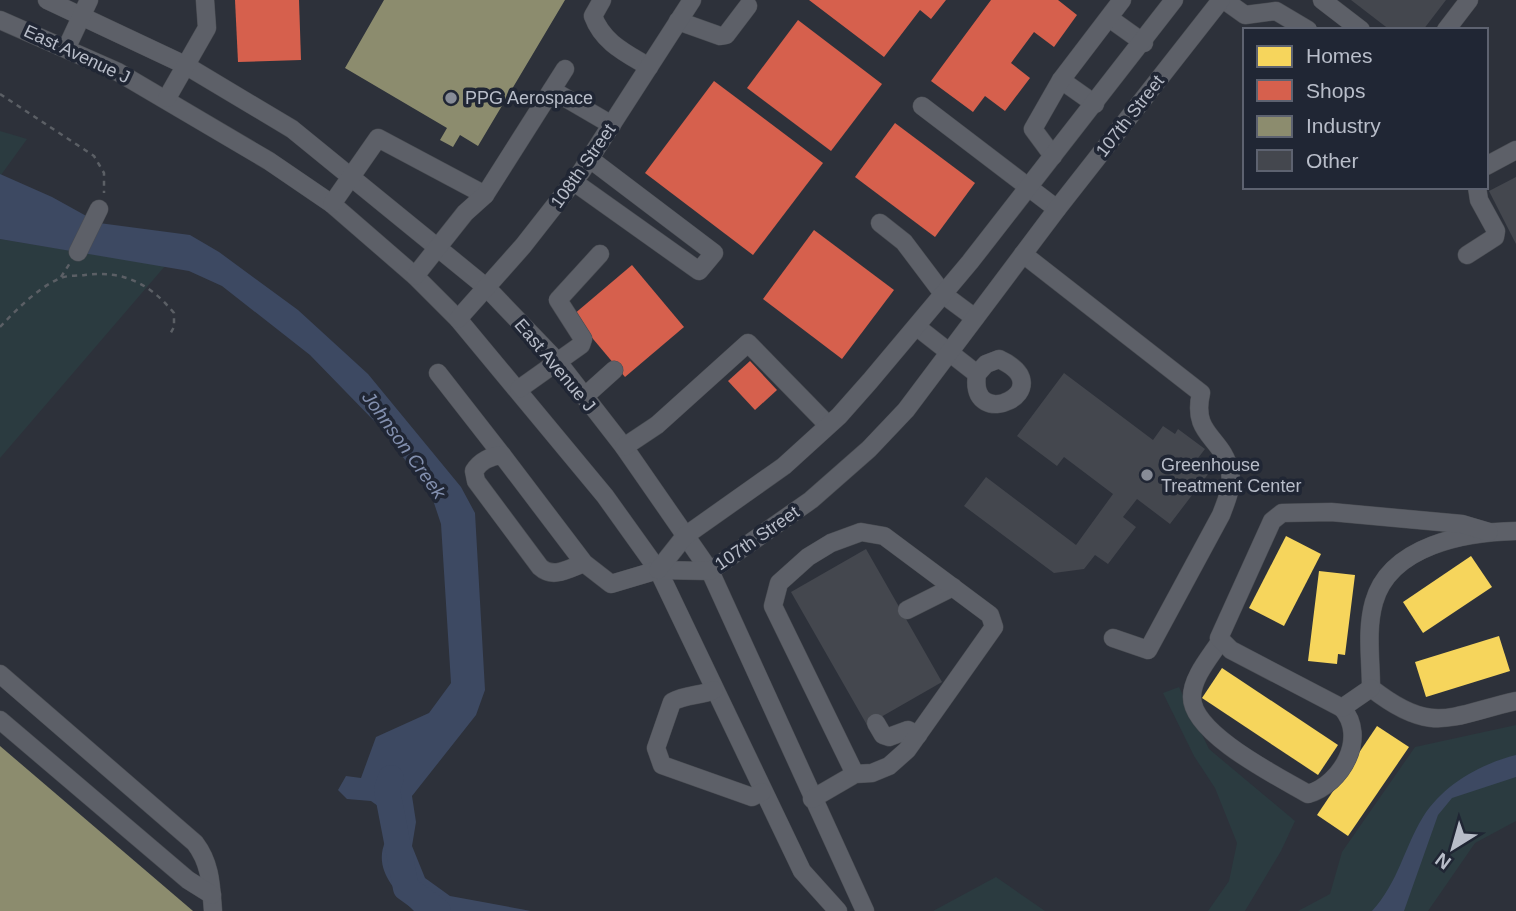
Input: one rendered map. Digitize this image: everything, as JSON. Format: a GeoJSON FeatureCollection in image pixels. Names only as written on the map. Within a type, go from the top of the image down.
{"type":"FeatureCollection","features":[{"type":"Feature","properties":{"kind":"street","name":"East Avenue J"},"geometry":{"type":"LineString","coordinates":[[47,0],[85,7],[292,129],[487,288],[558,362],[624,447],[710,571],[865,911]]}},
{"type":"Feature","properties":{"kind":"street"},"geometry":{"type":"LineString","coordinates":[[167,98],[207,28],[205,0]]}},
{"type":"Feature","properties":{"kind":"street"},"geometry":{"type":"LineString","coordinates":[[602,0],[593,16],[598,30],[608,42],[649,67]]}},
{"type":"Feature","properties":{"kind":"street","name":"108th Street"},"geometry":{"type":"LineString","coordinates":[[458,320],[574,182],[692,0]]}},
{"type":"Feature","properties":{"kind":"street"},"geometry":{"type":"LineString","coordinates":[[1054,156],[1033,129],[1061,80],[1122,0]]}},
{"type":"Feature","properties":{"kind":"street","name":"107th Street"},"geometry":{"type":"LineString","coordinates":[[658,570],[685,536],[784,466],[828,425],[917,327],[1144,43],[1174,0]]}},
{"type":"Feature","properties":{"kind":"street"},"geometry":{"type":"LineString","coordinates":[[1222,0],[1245,15],[1276,11],[1305,28]]}},
{"type":"Feature","properties":{"kind":"street","name":"107th Street"},"geometry":{"type":"LineString","coordinates":[[658,570],[710,571],[811,500],[869,449],[906,410],[1057,209],[1222,0]]}},
{"type":"Feature","properties":{"kind":"street"},"geometry":{"type":"LineString","coordinates":[[1322,0],[1358,28]]}},
{"type":"Feature","properties":{"kind":"street"},"geometry":{"type":"LineString","coordinates":[[1448,28],[1469,0]]}},
{"type":"Feature","properties":{"kind":"street"},"geometry":{"type":"LineString","coordinates":[[678,22],[719,36],[726,35],[748,6]]}},
{"type":"Feature","properties":{"kind":"street"},"geometry":{"type":"LineString","coordinates":[[67,47],[85,7]]}},
{"type":"Feature","properties":{"kind":"street"},"geometry":{"type":"LineString","coordinates":[[1109,18],[1144,43]]}},
{"type":"Feature","properties":{"kind":"street","name":"East Avenue J"},"geometry":{"type":"LineString","coordinates":[[0,20],[67,47],[167,98],[332,204],[415,276],[458,320],[605,496],[658,570],[802,871],[838,911]]}},
{"type":"Feature","properties":{"kind":"street"},"geometry":{"type":"LineString","coordinates":[[415,276],[465,213],[485,195],[565,69]]}},
{"type":"Feature","properties":{"kind":"street"},"geometry":{"type":"LineString","coordinates":[[1061,80],[1095,104]]}},
{"type":"Feature","properties":{"kind":"street"},"geometry":{"type":"LineString","coordinates":[[552,90],[612,125]]}},
{"type":"Feature","properties":{"kind":"street"},"geometry":{"type":"LineString","coordinates":[[922,106],[1057,209]]}},
{"type":"Feature","properties":{"kind":"street"},"geometry":{"type":"LineString","coordinates":[[332,204],[378,138],[485,195]]}},
{"type":"Feature","properties":{"kind":"street"},"geometry":{"type":"LineString","coordinates":[[1488,165],[1516,150]]}},
{"type":"Feature","properties":{"kind":"street"},"geometry":{"type":"LineString","coordinates":[[574,182],[699,271],[714,253],[590,159]]}},
{"type":"Feature","properties":{"kind":"street"},"geometry":{"type":"LineString","coordinates":[[1467,255],[1495,237],[1496,231],[1479,200],[1477,189]]}},
{"type":"Feature","properties":{"kind":"street"},"geometry":{"type":"LineString","coordinates":[[78,252],[99,209]]}},
{"type":"Feature","properties":{"kind":"street"},"geometry":{"type":"LineString","coordinates":[[880,223],[904,242],[944,295],[975,318]]}},
{"type":"Feature","properties":{"kind":"street"},"geometry":{"type":"LineString","coordinates":[[519,390],[581,345],[583,339],[558,300],[600,254]]}},
{"type":"Feature","properties":{"kind":"street"},"geometry":{"type":"LineString","coordinates":[[1023,254],[1201,393],[1197,411],[1200,424],[1220,449],[1231,474],[1229,493],[1221,515],[1148,650],[1112,638]]}},
{"type":"Feature","properties":{"kind":"street"},"geometry":{"type":"LineString","coordinates":[[917,327],[976,374]]}},
{"type":"Feature","properties":{"kind":"street"},"geometry":{"type":"LineString","coordinates":[[624,447],[657,425],[748,343],[828,425]]}},
{"type":"Feature","properties":{"kind":"street"},"geometry":{"type":"LineString","coordinates":[[583,397],[614,370]]}},
{"type":"Feature","properties":{"kind":"street"},"geometry":{"type":"LineString","coordinates":[[438,373],[584,563],[611,584],[658,570]]}},
{"type":"Feature","properties":{"kind":"street"},"geometry":{"type":"LineString","coordinates":[[502,455],[493,456],[478,465],[474,471],[476,481],[540,567],[547,573],[554,574],[584,563]]}},
{"type":"Feature","properties":{"kind":"street"},"geometry":{"type":"LineString","coordinates":[[1222,640],[1201,669],[1192,697],[1200,720],[1221,740],[1308,794],[1320,791],[1340,769],[1354,741],[1351,718],[1342,708],[1231,650],[1222,640],[1219,638],[1226,617],[1272,521],[1283,513],[1331,512],[1462,524],[1489,532]]}},
{"type":"Feature","properties":{"kind":"street"},"geometry":{"type":"LineString","coordinates":[[1516,531],[1489,532],[1430,547],[1408,557],[1385,579],[1374,601],[1369,638],[1371,688],[1396,708],[1427,718],[1452,719],[1516,701]]}},
{"type":"Feature","properties":{"kind":"street"},"geometry":{"type":"LineString","coordinates":[[812,799],[855,774],[872,773],[889,766],[918,735],[994,627],[990,615],[884,536],[861,532],[831,543],[808,557],[779,583],[773,606],[855,774]]}},
{"type":"Feature","properties":{"kind":"street"},"geometry":{"type":"LineString","coordinates":[[907,610],[953,587]]}},
{"type":"Feature","properties":{"kind":"street"},"geometry":{"type":"LineString","coordinates":[[0,674],[195,844],[202,853],[210,874],[212,903]]}},
{"type":"Feature","properties":{"kind":"street"},"geometry":{"type":"LineString","coordinates":[[1342,708],[1371,688]]}},
{"type":"Feature","properties":{"kind":"street"},"geometry":{"type":"LineString","coordinates":[[714,690],[704,694],[686,694],[672,702],[656,748],[662,765],[752,797],[762,792]]}},
{"type":"Feature","properties":{"kind":"street"},"geometry":{"type":"LineString","coordinates":[[0,720],[212,903]]}},
{"type":"Feature","properties":{"kind":"street"},"geometry":{"type":"LineString","coordinates":[[876,723],[883,735],[889,737],[908,730],[918,735]]}},
{"type":"Feature","properties":{"kind":"path"},"geometry":{"type":"LineString","coordinates":[[0,94],[94,156],[104,173],[106,190],[99,209]]}},
{"type":"Feature","properties":{"kind":"path"},"geometry":{"type":"LineString","coordinates":[[0,327],[23,304],[61,277],[96,273],[125,275],[147,286],[174,313],[174,327],[169,336]]}},
{"type":"Feature","properties":{"kind":"shaded area"},"geometry":{"type":"Polygon","coordinates":[[[0,131],[27,139],[1,175],[0,174],[0,131]]]}},
{"type":"Feature","properties":{"kind":"shaded area"},"geometry":{"type":"Polygon","coordinates":[[[0,239],[165,266],[0,458],[0,239]]]}},
{"type":"Feature","properties":{"kind":"shaded area"},"geometry":{"type":"Polygon","coordinates":[[[1179,687],[1209,749],[1295,821],[1281,851],[1245,911],[1208,911],[1229,881],[1237,843],[1215,788],[1194,756],[1163,693],[1179,687]]]}},
{"type":"Feature","properties":{"kind":"shaded area"},"geometry":{"type":"Polygon","coordinates":[[[1516,725],[1516,821],[1475,843],[1428,911],[1298,911],[1330,894],[1342,852],[1415,747],[1516,725]]]}},
{"type":"Feature","properties":{"kind":"shaded area"},"geometry":{"type":"Polygon","coordinates":[[[996,877],[1045,911],[933,911],[996,877]]]}},
{"type":"Feature","properties":{"kind":"water"},"geometry":{"type":"Polygon","coordinates":[[[0,174],[52,197],[99,223],[190,235],[219,252],[298,310],[368,374],[461,487],[475,513],[485,690],[476,715],[412,796],[416,822],[412,846],[425,878],[450,896],[531,911],[414,911],[394,889],[383,868],[384,846],[399,821],[371,801],[347,799],[338,790],[346,776],[361,778],[376,737],[429,713],[451,683],[441,524],[431,494],[380,427],[310,355],[222,286],[189,271],[0,239],[0,174]]]}},
{"type":"Feature","properties":{"kind":"water"},"geometry":{"type":"Polygon","coordinates":[[[1516,755],[1516,777],[1452,798],[1438,815],[1404,911],[1372,911],[1395,877],[1423,817],[1441,795],[1476,770],[1516,755]]]}},
{"type":"Feature","properties":{"kind":"building: Homes"},"geometry":{"type":"Polygon","coordinates":[[[1286,536],[1321,554],[1284,626],[1249,608],[1286,536]]]}},
{"type":"Feature","properties":{"kind":"building: Homes"},"geometry":{"type":"Polygon","coordinates":[[[1471,556],[1492,587],[1423,633],[1403,602],[1471,556]]]}},
{"type":"Feature","properties":{"kind":"building: Homes"},"geometry":{"type":"Polygon","coordinates":[[[1319,571],[1355,575],[1345,655],[1338,654],[1337,664],[1308,661],[1319,571]]]}},
{"type":"Feature","properties":{"kind":"building: Homes"},"geometry":{"type":"Polygon","coordinates":[[[1499,636],[1510,671],[1426,697],[1415,662],[1499,636]]]}},
{"type":"Feature","properties":{"kind":"building: Homes"},"geometry":{"type":"Polygon","coordinates":[[[1222,668],[1338,745],[1318,775],[1202,698],[1222,668]]]}},
{"type":"Feature","properties":{"kind":"building: Homes"},"geometry":{"type":"Polygon","coordinates":[[[1377,726],[1409,747],[1348,836],[1317,815],[1377,726]]]}},
{"type":"Feature","properties":{"kind":"building: Shops"},"geometry":{"type":"Polygon","coordinates":[[[235,0],[299,0],[301,60],[238,62],[235,0]]]}},
{"type":"Feature","properties":{"kind":"building: Shops"},"geometry":{"type":"Polygon","coordinates":[[[809,0],[946,0],[931,19],[920,10],[884,57],[809,0]]]}},
{"type":"Feature","properties":{"kind":"building: Shops"},"geometry":{"type":"Polygon","coordinates":[[[991,0],[1058,0],[1077,15],[1054,47],[1034,32],[1011,63],[1030,78],[1005,111],[985,96],[973,112],[931,81],[991,0]]]}},
{"type":"Feature","properties":{"kind":"building: Shops"},"geometry":{"type":"Polygon","coordinates":[[[798,20],[882,84],[831,151],[747,88],[798,20]]]}},
{"type":"Feature","properties":{"kind":"building: Shops"},"geometry":{"type":"Polygon","coordinates":[[[714,81],[823,163],[753,255],[645,173],[714,81]]]}},
{"type":"Feature","properties":{"kind":"building: Shops"},"geometry":{"type":"Polygon","coordinates":[[[895,123],[975,183],[935,237],[855,177],[895,123]]]}},
{"type":"Feature","properties":{"kind":"building: Shops"},"geometry":{"type":"Polygon","coordinates":[[[814,230],[894,290],[842,359],[763,299],[814,230]]]}},
{"type":"Feature","properties":{"kind":"building: Shops"},"geometry":{"type":"Polygon","coordinates":[[[632,265],[684,327],[625,377],[573,315],[632,265]]]}},
{"type":"Feature","properties":{"kind":"building: Shops"},"geometry":{"type":"Polygon","coordinates":[[[750,361],[777,390],[755,410],[728,381],[750,361]]]}},
{"type":"Feature","properties":{"kind":"building: Industry","name":"PPG Aerospace"},"geometry":{"type":"Polygon","coordinates":[[[384,0],[565,0],[478,146],[460,135],[453,147],[440,140],[447,128],[345,68],[384,0]]]}},
{"type":"Feature","properties":{"kind":"building: Industry"},"geometry":{"type":"Polygon","coordinates":[[[0,746],[193,911],[0,911],[0,746]]]}},
{"type":"Feature","properties":{"kind":"building: Other"},"geometry":{"type":"Polygon","coordinates":[[[1351,0],[1446,0],[1425,28],[1387,28],[1351,0]]]}},
{"type":"Feature","properties":{"kind":"building: Other"},"geometry":{"type":"Polygon","coordinates":[[[1516,177],[1516,244],[1489,191],[1516,177]]]}},
{"type":"Feature","properties":{"kind":"building: Other","name":"Greenhouse Treatment Center"},"geometry":{"type":"Polygon","coordinates":[[[1064,373],[1153,440],[1163,426],[1175,434],[1178,429],[1205,449],[1195,462],[1209,473],[1170,524],[1137,499],[1123,517],[1136,527],[1108,564],[1095,555],[1084,569],[1054,573],[964,506],[986,477],[1076,545],[1113,494],[1064,457],[1057,466],[1017,436],[1064,373]]]}},
{"type":"Feature","properties":{"kind":"building: Other"},"geometry":{"type":"Polygon","coordinates":[[[866,549],[942,682],[867,725],[791,592],[866,549]]]}},
{"type":"Feature","properties":{"kind":"waterway","name":"Johnson Creek"},"geometry":{"type":"LineString","coordinates":[[391,778],[387,790],[406,888],[438,911]]}},
{"type":"Feature","properties":{"kind":"place","name":"PPG Aerospace"},"geometry":{"type":"Point","coordinates":[451,98]}},
{"type":"Feature","properties":{"kind":"place","name":"Greenhouse Treatment Center"},"geometry":{"type":"Point","coordinates":[1147,475]}}]}
